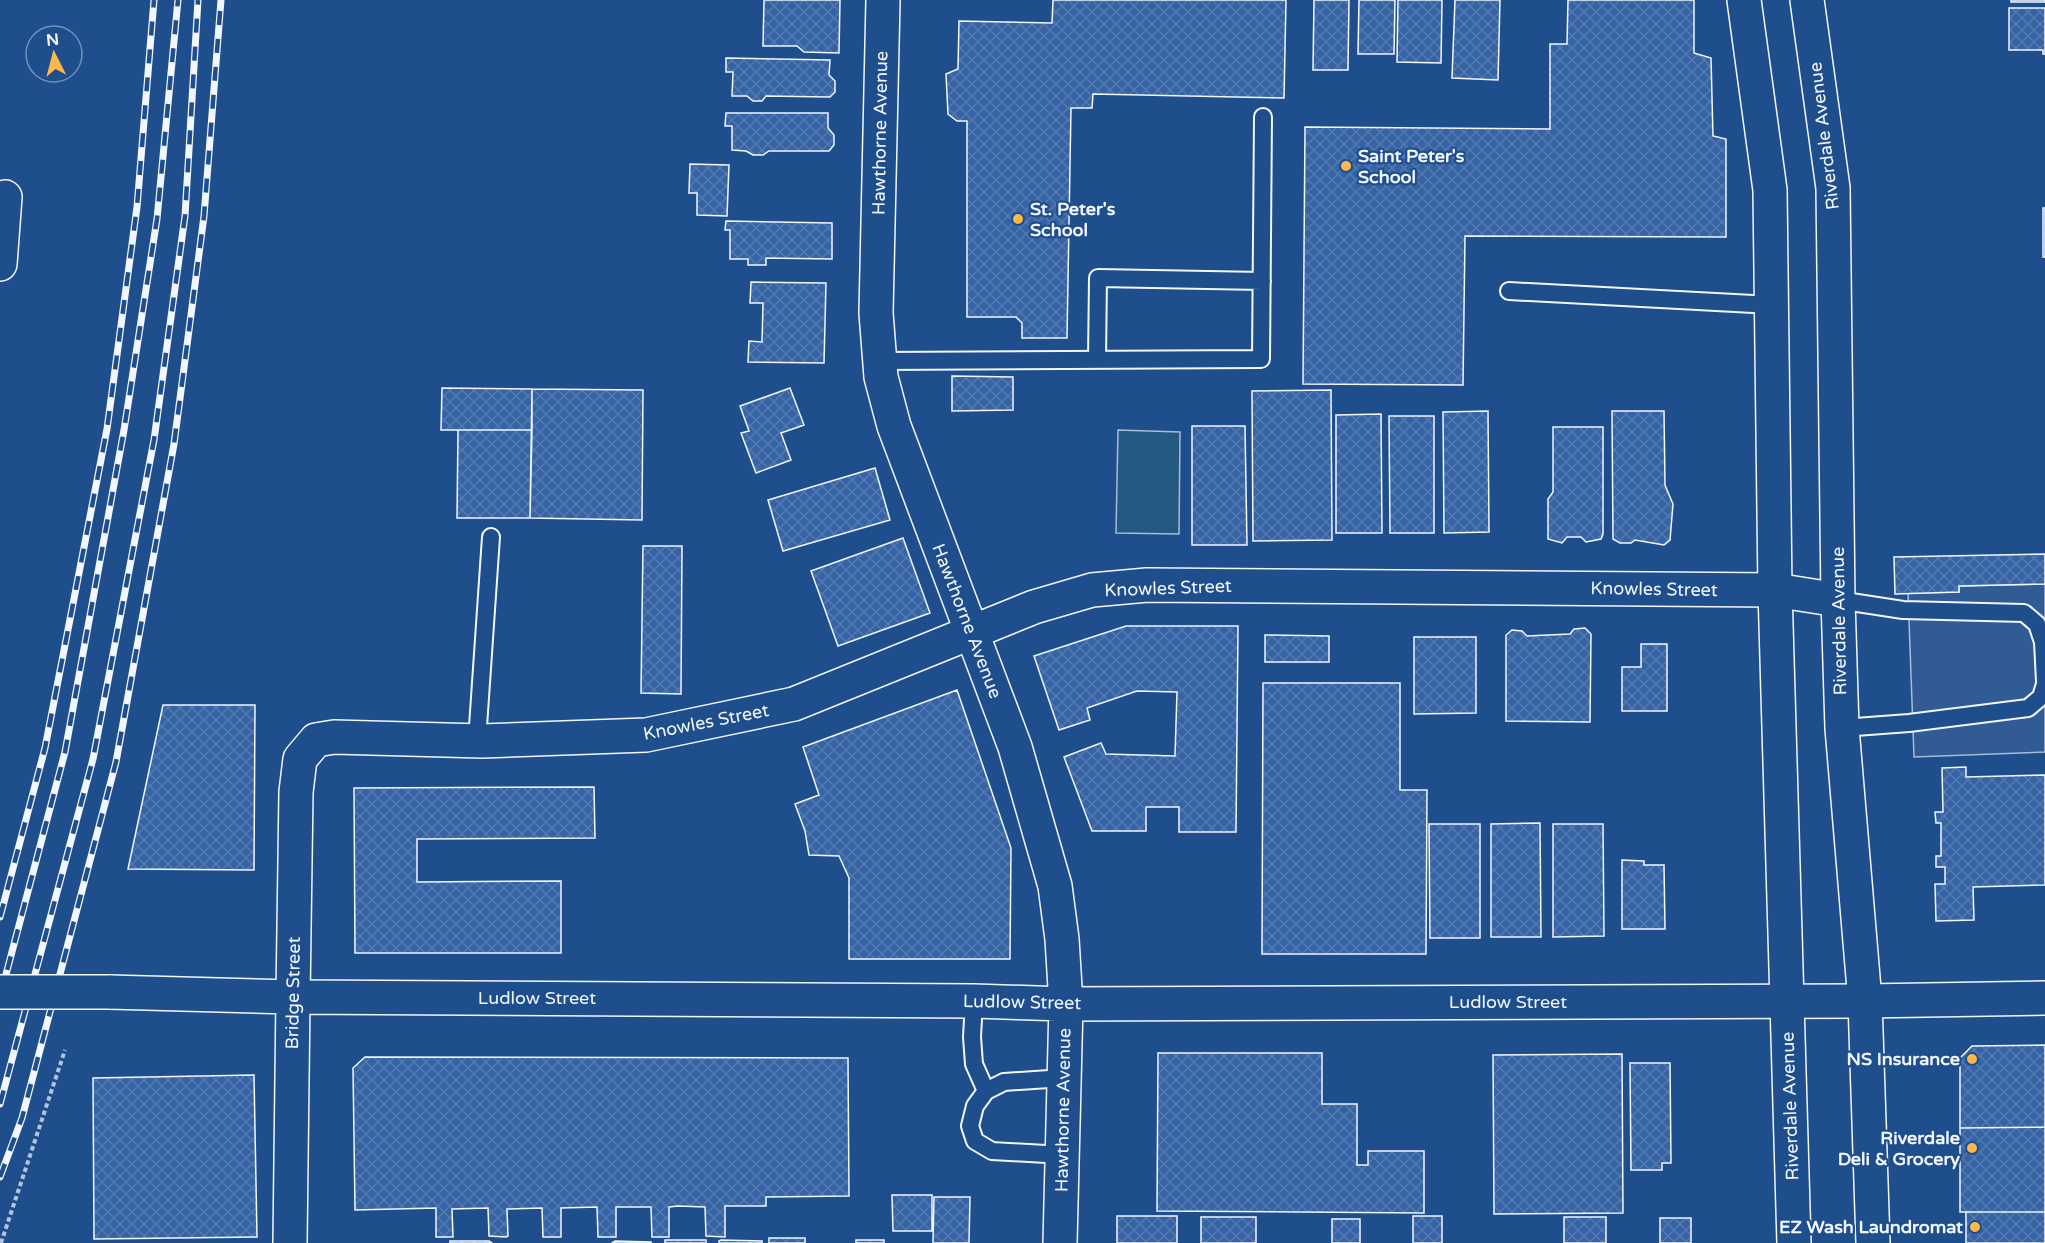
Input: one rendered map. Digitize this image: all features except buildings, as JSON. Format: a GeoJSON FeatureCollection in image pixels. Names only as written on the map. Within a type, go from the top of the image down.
{"type":"FeatureCollection","features":[{"type":"Feature","properties":{"kind":"street","name":"Hawthorne Avenue"},"geometry":{"type":"LineString","coordinates":[[883,0],[876,314],[881,377],[894,426],[1015,747],[1055,886],[1062,939],[1066,1004],[1060,1243]]}},
{"type":"Feature","properties":{"kind":"street","name":"Riverdale Avenue"},"geometry":{"type":"LineString","coordinates":[[1744,0],[1770,190],[1775,590],[1794,1243]]}},
{"type":"Feature","properties":{"kind":"street","name":"Riverdale Avenue"},"geometry":{"type":"LineString","coordinates":[[1807,0],[1833,188],[1838,600],[1842,728],[1865,1000],[1873,1243]]}},
{"type":"Feature","properties":{"kind":"street"},"geometry":{"type":"LineString","coordinates":[[0,264],[2,195]]}},
{"type":"Feature","properties":{"kind":"street","name":"Knowles Street"},"geometry":{"type":"LineString","coordinates":[[311,747],[316,740],[334,736],[477,741],[646,735],[794,704],[1034,607],[1092,590],[1146,585],[1775,590],[1838,600]]}},
{"type":"Feature","properties":{"kind":"street","name":"Bridge Street"},"geometry":{"type":"LineString","coordinates":[[290,1243],[296,792],[300,759],[311,747]]}},
{"type":"Feature","properties":{"kind":"street","name":"Ludlow Street"},"geometry":{"type":"LineString","coordinates":[[0,992],[109,992],[293,997],[974,1001],[1066,1004],[2045,998]]}},
{"type":"Feature","properties":{"kind":"lane"},"geometry":{"type":"LineString","coordinates":[[879,360],[1261,359],[1263,117]]}},
{"type":"Feature","properties":{"kind":"lane"},"geometry":{"type":"LineString","coordinates":[[1097,360],[1098,278],[1262,281]]}},
{"type":"Feature","properties":{"kind":"lane"},"geometry":{"type":"LineString","coordinates":[[1509,291],[1772,305]]}},
{"type":"Feature","properties":{"kind":"lane"},"geometry":{"type":"LineString","coordinates":[[477,741],[491,537]]}},
{"type":"Feature","properties":{"kind":"lane"},"geometry":{"type":"LineString","coordinates":[[1838,600],[1903,609],[2024,613],[2037,624],[2043,642],[2045,683],[2041,697],[2028,708],[1909,723],[1842,728]]}},
{"type":"Feature","properties":{"kind":"lane"},"geometry":{"type":"LineString","coordinates":[[974,1001],[972,1037],[974,1064],[986,1091]]}},
{"type":"Feature","properties":{"kind":"lane"},"geometry":{"type":"LineString","coordinates":[[1063,1155],[992,1151],[975,1141],[970,1126],[975,1106],[986,1091],[1004,1082],[1064,1078]]}},
{"type":"Feature","properties":{"kind":"path"},"geometry":{"type":"LineString","coordinates":[[9,1243],[1,1242],[65,1050]]}},
{"type":"Feature","properties":{"kind":"shaded area"},"geometry":{"type":"Polygon","coordinates":[[[1118,430],[1180,432],[1179,534],[1116,533],[1118,430]]]}},
{"type":"Feature","properties":{"kind":"shaded area"},"geometry":{"type":"Polygon","coordinates":[[[2045,584],[2045,752],[1914,757],[1908,593],[1959,592],[1959,586],[2045,584]]]}},
{"type":"Feature","properties":{"kind":"railway"},"geometry":{"type":"LineString","coordinates":[[0,917],[45,748],[107,429],[137,207],[154,0]]}},
{"type":"Feature","properties":{"kind":"railway"},"geometry":{"type":"LineString","coordinates":[[0,997],[65,752],[124,430],[157,219],[178,0]]}},
{"type":"Feature","properties":{"kind":"railway"},"geometry":{"type":"LineString","coordinates":[[0,1104],[93,759],[154,440],[185,216],[198,0]]}},
{"type":"Feature","properties":{"kind":"railway"},"geometry":{"type":"LineString","coordinates":[[0,1177],[22,1118],[116,762],[174,444],[204,216],[221,0]]}},
{"type":"Feature","properties":{"kind":"place","name":"Saint Peter's School"},"geometry":{"type":"Point","coordinates":[1346,166]}},
{"type":"Feature","properties":{"kind":"place","name":"St. Peter's School"},"geometry":{"type":"Point","coordinates":[1018,219]}},
{"type":"Feature","properties":{"kind":"place","name":"NS Insurance"},"geometry":{"type":"Point","coordinates":[1972,1059]}},
{"type":"Feature","properties":{"kind":"place","name":"Riverdale Deli & Grocery"},"geometry":{"type":"Point","coordinates":[1972,1148]}},
{"type":"Feature","properties":{"kind":"place","name":"EZ Wash Laundromat"},"geometry":{"type":"Point","coordinates":[1975,1227]}}]}
